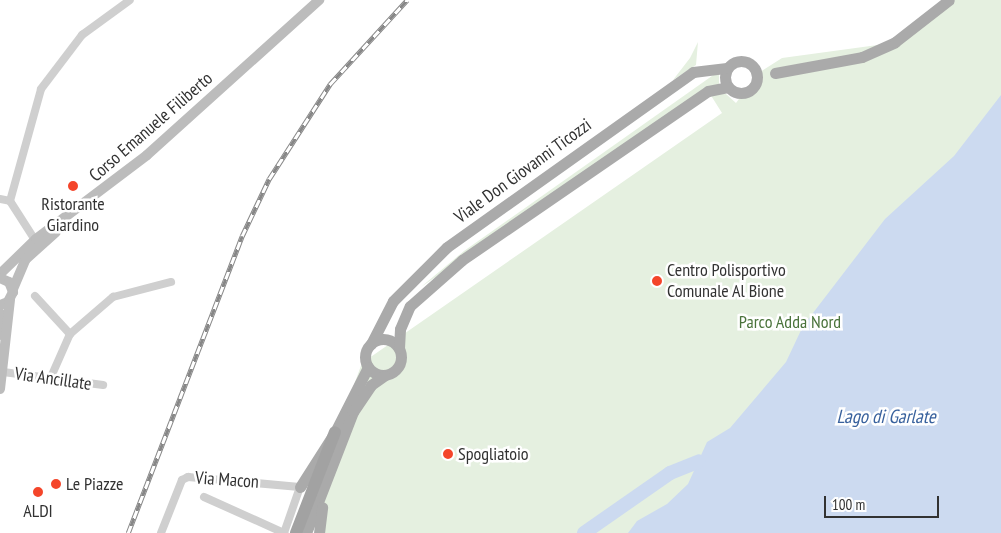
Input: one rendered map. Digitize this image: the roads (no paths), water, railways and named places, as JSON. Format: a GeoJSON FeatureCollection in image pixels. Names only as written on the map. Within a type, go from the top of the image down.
{"type":"FeatureCollection","features":[{"type":"Feature","properties":{"kind":"highway"},"geometry":{"type":"LineString","coordinates":[[296,533],[320,476],[335,432]]}},
{"type":"Feature","properties":{"kind":"main road","name":"Corso Emanuele Filiberto"},"geometry":{"type":"LineString","coordinates":[[0,274],[116,178],[319,0]]}},
{"type":"Feature","properties":{"kind":"main road"},"geometry":{"type":"LineString","coordinates":[[775,73],[738,60],[727,68],[728,87],[738,93],[753,88],[775,73],[862,57],[894,42],[949,0]]}},
{"type":"Feature","properties":{"kind":"main road"},"geometry":{"type":"LineString","coordinates":[[753,65],[757,79],[753,88]]}},
{"type":"Feature","properties":{"kind":"main road","name":"Viale Don Giovanni Ticozzi"},"geometry":{"type":"LineString","coordinates":[[300,487],[335,432],[368,367],[365,356],[393,301],[447,247],[693,72],[727,68]]}},
{"type":"Feature","properties":{"kind":"main road","name":"Viale Don Giovanni Ticozzi"},"geometry":{"type":"LineString","coordinates":[[306,533],[325,491],[353,412],[371,385],[399,366],[400,329],[410,306],[455,266],[708,91],[728,87]]}},
{"type":"Feature","properties":{"kind":"main road","name":"Corso Emanuele Filiberto"},"geometry":{"type":"LineString","coordinates":[[0,389],[10,300],[26,259],[36,244]]}},
{"type":"Feature","properties":{"kind":"main road"},"geometry":{"type":"LineString","coordinates":[[0,278],[13,289]]}},
{"type":"Feature","properties":{"kind":"main road"},"geometry":{"type":"LineString","coordinates":[[0,305],[10,300]]}},
{"type":"Feature","properties":{"kind":"main road"},"geometry":{"type":"LineString","coordinates":[[0,313],[0,335]]}},
{"type":"Feature","properties":{"kind":"main road"},"geometry":{"type":"LineString","coordinates":[[371,344],[385,339],[399,348]]}},
{"type":"Feature","properties":{"kind":"main road"},"geometry":{"type":"LineString","coordinates":[[368,367],[384,376]]}},
{"type":"Feature","properties":{"kind":"main road"},"geometry":{"type":"LineString","coordinates":[[319,533],[325,491]]}},
{"type":"Feature","properties":{"kind":"street"},"geometry":{"type":"LineString","coordinates":[[10,201],[46,81],[82,35],[130,0]]}},
{"type":"Feature","properties":{"kind":"street"},"geometry":{"type":"LineString","coordinates":[[0,199],[10,201],[36,244]]}},
{"type":"Feature","properties":{"kind":"street"},"geometry":{"type":"LineString","coordinates":[[51,377],[70,334],[112,297],[171,282]]}},
{"type":"Feature","properties":{"kind":"street"},"geometry":{"type":"LineString","coordinates":[[35,296],[70,334]]}},
{"type":"Feature","properties":{"kind":"street","name":"Via Ancillate"},"geometry":{"type":"LineString","coordinates":[[3,372],[103,385]]}},
{"type":"Feature","properties":{"kind":"street","name":"Via Macon"},"geometry":{"type":"LineString","coordinates":[[161,533],[184,478],[300,487]]}},
{"type":"Feature","properties":{"kind":"street"},"geometry":{"type":"LineString","coordinates":[[204,497],[284,533],[300,487]]}},
{"type":"Feature","properties":{"kind":"water","name":"Lago di Garlate"},"geometry":{"type":"Polygon","coordinates":[[[1001,95],[1001,533],[628,533],[637,521],[667,504],[688,484],[707,442],[730,428],[786,362],[803,326],[885,219],[954,156],[1001,95]]]}},
{"type":"Feature","properties":{"kind":"waterway"},"geometry":{"type":"LineString","coordinates":[[584,533],[670,473],[699,461]]}},
{"type":"Feature","properties":{"kind":"railway"},"geometry":{"type":"LineString","coordinates":[[128,533],[242,236],[269,179],[330,84],[407,0]]}},
{"type":"Feature","properties":{"kind":"place","name":"Ristorante Giardino"},"geometry":{"type":"Point","coordinates":[73,186]}},
{"type":"Feature","properties":{"kind":"place","name":"Centro Polisportivo Comunale Al Bione"},"geometry":{"type":"Point","coordinates":[657,281]}},
{"type":"Feature","properties":{"kind":"place","name":"Spogliatoio"},"geometry":{"type":"Point","coordinates":[448,454]}},
{"type":"Feature","properties":{"kind":"place","name":"Le Piazze"},"geometry":{"type":"Point","coordinates":[56,484]}},
{"type":"Feature","properties":{"kind":"place","name":"ALDI"},"geometry":{"type":"Point","coordinates":[38,492]}},
{"type":"Feature","properties":{"kind":"park label","name":"Parco Adda Nord"},"geometry":{"type":"Point","coordinates":[790,322]}}]}
